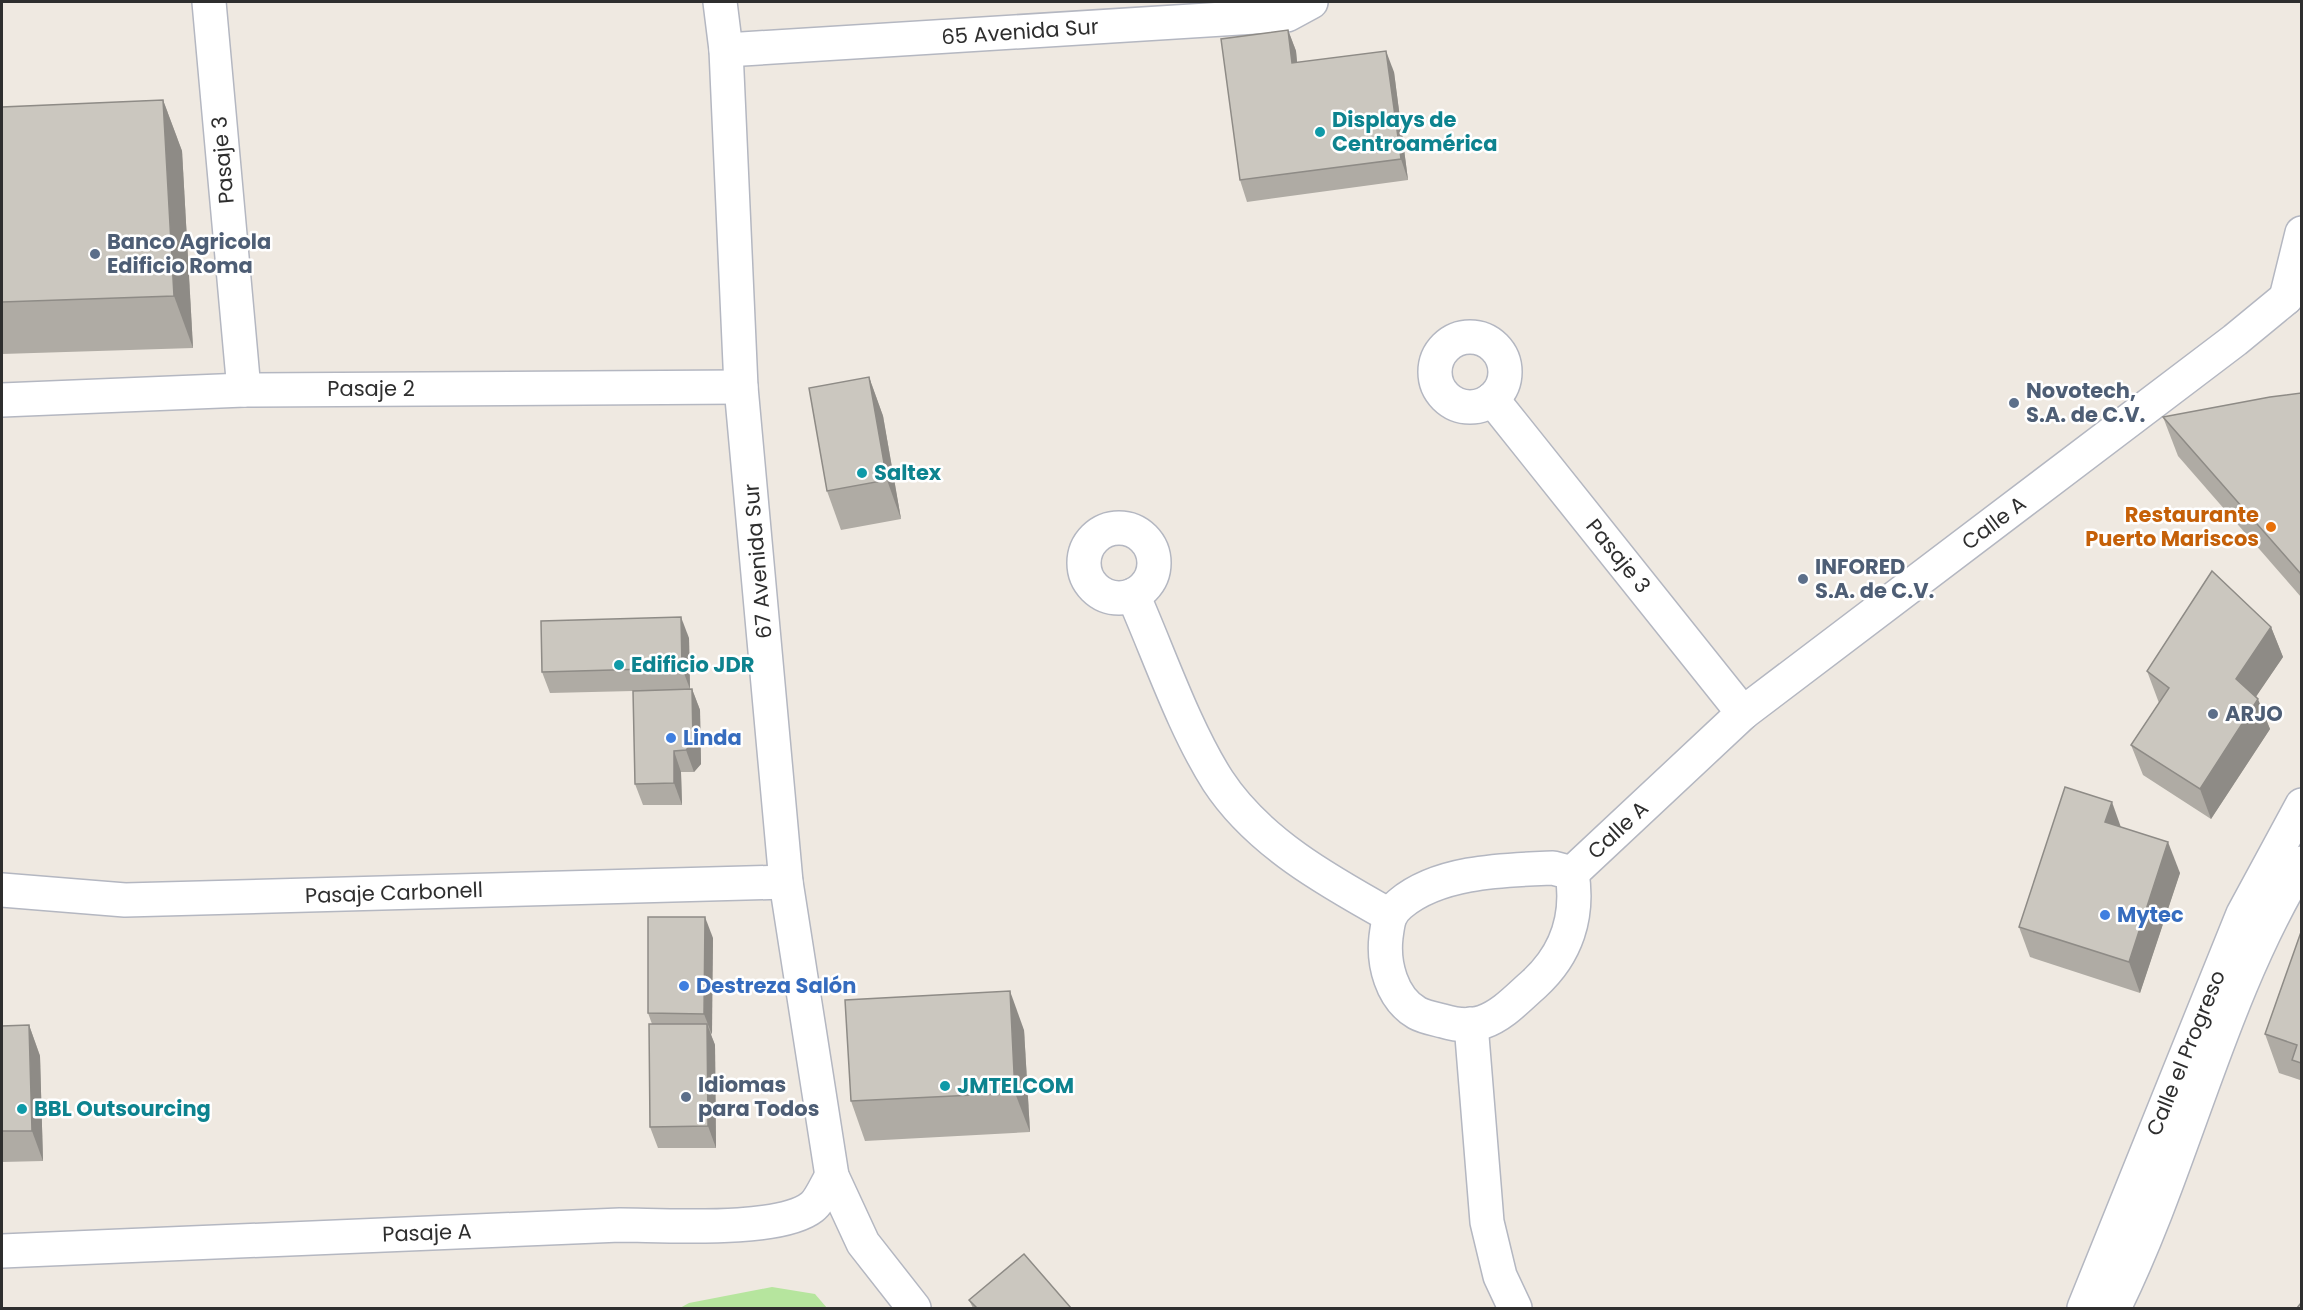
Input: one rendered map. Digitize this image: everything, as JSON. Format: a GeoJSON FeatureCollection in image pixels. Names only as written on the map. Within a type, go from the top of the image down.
{"type":"FeatureCollection","features":[{"type":"Feature","properties":{"kind":"street","name":"Pasaje 3"},"geometry":{"type":"LineString","coordinates":[[209,2],[244,390]]}},
{"type":"Feature","properties":{"kind":"street","name":"67 Avenida Sur"},"geometry":{"type":"LineString","coordinates":[[720,2],[726,50],[741,387],[786,882],[832,1176],[862,1243],[914,1308]]}},
{"type":"Feature","properties":{"kind":"street","name":"65 Avenida Sur"},"geometry":{"type":"LineString","coordinates":[[726,50],[1287,15],[1311,2]]}},
{"type":"Feature","properties":{"kind":"street"},"geometry":{"type":"LineString","coordinates":[[2294,307],[2301,233]]}},
{"type":"Feature","properties":{"kind":"street","name":"Calle A"},"geometry":{"type":"LineString","coordinates":[[1572,873],[1743,713],[2235,339],[2294,307]]}},
{"type":"Feature","properties":{"kind":"street","name":"Pasaje 2"},"geometry":{"type":"LineString","coordinates":[[2,400],[244,390],[741,387]]}},
{"type":"Feature","properties":{"kind":"street","name":"Pasaje 3"},"geometry":{"type":"LineString","coordinates":[[1492,399],[1743,713]]}},
{"type":"Feature","properties":{"kind":"street"},"geometry":{"type":"LineString","coordinates":[[1133,595],[1203,752],[1229,795],[1258,826],[1286,850],[1332,883],[1389,915]]}},
{"type":"Feature","properties":{"kind":"street","name":"Calle el Progreso"},"geometry":{"type":"LineString","coordinates":[[2084,1308],[2225,955],[2264,872],[2301,805]]}},
{"type":"Feature","properties":{"kind":"street","name":"Calle el Progreso"},"geometry":{"type":"LineString","coordinates":[[2114,1308],[2140,1256],[2247,972],[2281,897],[2301,863]]}},
{"type":"Feature","properties":{"kind":"street"},"geometry":{"type":"LineString","coordinates":[[1553,868],[1572,873],[1575,891],[1572,925],[1558,957],[1543,976],[1508,1007],[1482,1023],[1460,1026],[1417,1014],[1401,1000],[1390,978],[1385,951],[1389,915],[1414,895],[1448,881],[1512,870],[1553,868]]}},
{"type":"Feature","properties":{"kind":"street","name":"Pasaje Carbonell"},"geometry":{"type":"LineString","coordinates":[[2,890],[125,900],[786,882]]}},
{"type":"Feature","properties":{"kind":"street"},"geometry":{"type":"LineString","coordinates":[[1471,1024],[1487,1222],[1500,1276],[1515,1308]]}},
{"type":"Feature","properties":{"kind":"street","name":"Pasaje A"},"geometry":{"type":"LineString","coordinates":[[2,1251],[620,1225],[722,1225],[789,1219],[813,1207],[832,1176]]}},
{"type":"Feature","properties":{"kind":"green space"},"geometry":{"type":"Polygon","coordinates":[[[772,1287],[815,1294],[827,1308],[680,1308],[689,1303],[772,1287]]]}},
{"type":"Feature","properties":{"kind":"building","name":"Displays de Centroamérica"},"geometry":{"type":"Polygon","coordinates":[[[1288,30],[1292,63],[1386,51],[1401,159],[1240,180],[1221,39],[1288,30]]]}},
{"type":"Feature","properties":{"kind":"building","name":"Banco Agricola Edificio Roma"},"geometry":{"type":"Polygon","coordinates":[[[163,100],[174,296],[2,302],[2,107],[163,100]]]}},
{"type":"Feature","properties":{"kind":"building"},"geometry":{"type":"Polygon","coordinates":[[[869,377],[887,480],[827,491],[809,388],[869,377]]]}},
{"type":"Feature","properties":{"kind":"building"},"geometry":{"type":"Polygon","coordinates":[[[2301,393],[2301,574],[2163,417],[2301,393]]]}},
{"type":"Feature","properties":{"kind":"building","name":"ARJO"},"geometry":{"type":"Polygon","coordinates":[[[2212,571],[2271,627],[2236,679],[2258,699],[2200,789],[2131,745],[2169,688],[2147,671],[2212,571]]]}},
{"type":"Feature","properties":{"kind":"building"},"geometry":{"type":"Polygon","coordinates":[[[681,617],[682,668],[542,672],[541,621],[681,617]]]}},
{"type":"Feature","properties":{"kind":"building","name":"Linda"},"geometry":{"type":"Polygon","coordinates":[[[692,689],[693,743],[686,750],[674,751],[674,783],[635,784],[633,691],[692,689]]]}},
{"type":"Feature","properties":{"kind":"building","name":"Mytec"},"geometry":{"type":"Polygon","coordinates":[[[2065,787],[2112,802],[2105,822],[2168,842],[2129,962],[2019,927],[2065,787]]]}},
{"type":"Feature","properties":{"kind":"building","name":"Destreza Salón"},"geometry":{"type":"Polygon","coordinates":[[[648,917],[705,917],[704,1014],[648,1013],[648,917]]]}},
{"type":"Feature","properties":{"kind":"building"},"geometry":{"type":"Polygon","coordinates":[[[2301,932],[2301,1063],[2292,1060],[2297,1045],[2265,1034],[2301,932]]]}},
{"type":"Feature","properties":{"kind":"building"},"geometry":{"type":"Polygon","coordinates":[[[1010,991],[1015,1093],[851,1101],[845,1000],[1010,991]]]}},
{"type":"Feature","properties":{"kind":"building","name":"Idiomas para Todos"},"geometry":{"type":"Polygon","coordinates":[[[649,1024],[707,1024],[708,1126],[650,1127],[649,1024]]]}},
{"type":"Feature","properties":{"kind":"building"},"geometry":{"type":"Polygon","coordinates":[[[29,1025],[32,1131],[2,1131],[2,1026],[29,1025]]]}},
{"type":"Feature","properties":{"kind":"building"},"geometry":{"type":"Polygon","coordinates":[[[1024,1254],[1071,1308],[977,1308],[969,1300],[1024,1254]]]}},
{"type":"Feature","properties":{"kind":"place","name":"Displays de Centroamérica"},"geometry":{"type":"Point","coordinates":[1320,132]}},
{"type":"Feature","properties":{"kind":"place","name":"Banco Agricola Edificio Roma"},"geometry":{"type":"Point","coordinates":[95,254]}},
{"type":"Feature","properties":{"kind":"place","name":"Novotech, S.A. de C.V."},"geometry":{"type":"Point","coordinates":[2014,403]}},
{"type":"Feature","properties":{"kind":"place","name":"Saltex"},"geometry":{"type":"Point","coordinates":[862,473]}},
{"type":"Feature","properties":{"kind":"place","name":"Restaurante Puerto Mariscos"},"geometry":{"type":"Point","coordinates":[2271,527]}},
{"type":"Feature","properties":{"kind":"place","name":"INFORED S.A. de C.V."},"geometry":{"type":"Point","coordinates":[1803,579]}},
{"type":"Feature","properties":{"kind":"place","name":"Edificio JDR"},"geometry":{"type":"Point","coordinates":[619,665]}},
{"type":"Feature","properties":{"kind":"place","name":"ARJO"},"geometry":{"type":"Point","coordinates":[2213,714]}},
{"type":"Feature","properties":{"kind":"place","name":"Linda"},"geometry":{"type":"Point","coordinates":[671,738]}},
{"type":"Feature","properties":{"kind":"place","name":"Mytec"},"geometry":{"type":"Point","coordinates":[2105,915]}},
{"type":"Feature","properties":{"kind":"place","name":"Destreza Salón"},"geometry":{"type":"Point","coordinates":[684,986]}},
{"type":"Feature","properties":{"kind":"place","name":"JMTELCOM"},"geometry":{"type":"Point","coordinates":[945,1086]}},
{"type":"Feature","properties":{"kind":"place","name":"Idiomas para Todos"},"geometry":{"type":"Point","coordinates":[686,1097]}},
{"type":"Feature","properties":{"kind":"place","name":"BBL Outsourcing"},"geometry":{"type":"Point","coordinates":[22,1109]}}]}
